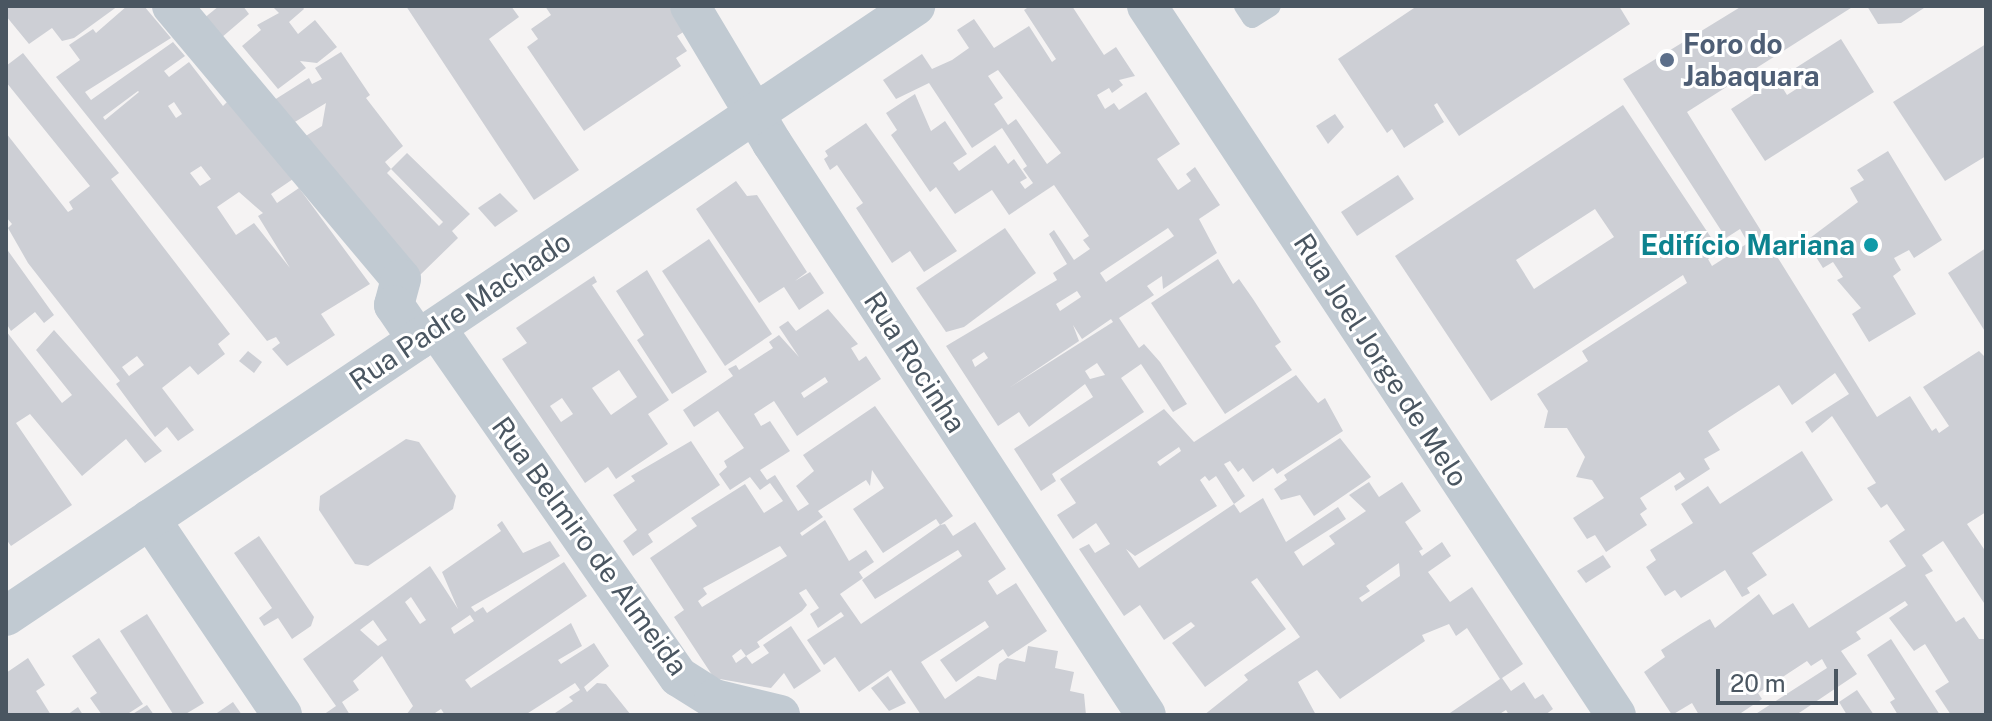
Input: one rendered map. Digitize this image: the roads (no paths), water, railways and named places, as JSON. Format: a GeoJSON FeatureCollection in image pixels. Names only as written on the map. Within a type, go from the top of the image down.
{"type":"FeatureCollection","features":[{"type":"Feature","properties":{"kind":"street","name":"Rua Belmiro de Almeida"},"geometry":{"type":"LineString","coordinates":[[172,6],[401,279],[394,305],[427,334],[679,677],[714,699],[780,715]]}},
{"type":"Feature","properties":{"kind":"street","name":"Rua Rocinha"},"geometry":{"type":"LineString","coordinates":[[690,6],[754,114],[1146,715]]}},
{"type":"Feature","properties":{"kind":"street","name":"Rua Padre Machado"},"geometry":{"type":"LineString","coordinates":[[8,611],[915,6]]}},
{"type":"Feature","properties":{"kind":"street","name":"Rua Joel Jorge de Melo"},"geometry":{"type":"LineString","coordinates":[[1147,6],[1616,715]]}},
{"type":"Feature","properties":{"kind":"street"},"geometry":{"type":"LineString","coordinates":[[150,519],[282,715]]}},
{"type":"Feature","properties":{"kind":"lane"},"geometry":{"type":"LineString","coordinates":[[1244,6],[1252,18],[1271,6]]}},
{"type":"Feature","properties":{"kind":"place","name":"Foro do Jabaquara"},"geometry":{"type":"Point","coordinates":[1667,60]}},
{"type":"Feature","properties":{"kind":"place","name":"Edifício Mariana"},"geometry":{"type":"Point","coordinates":[1871,245]}}]}
